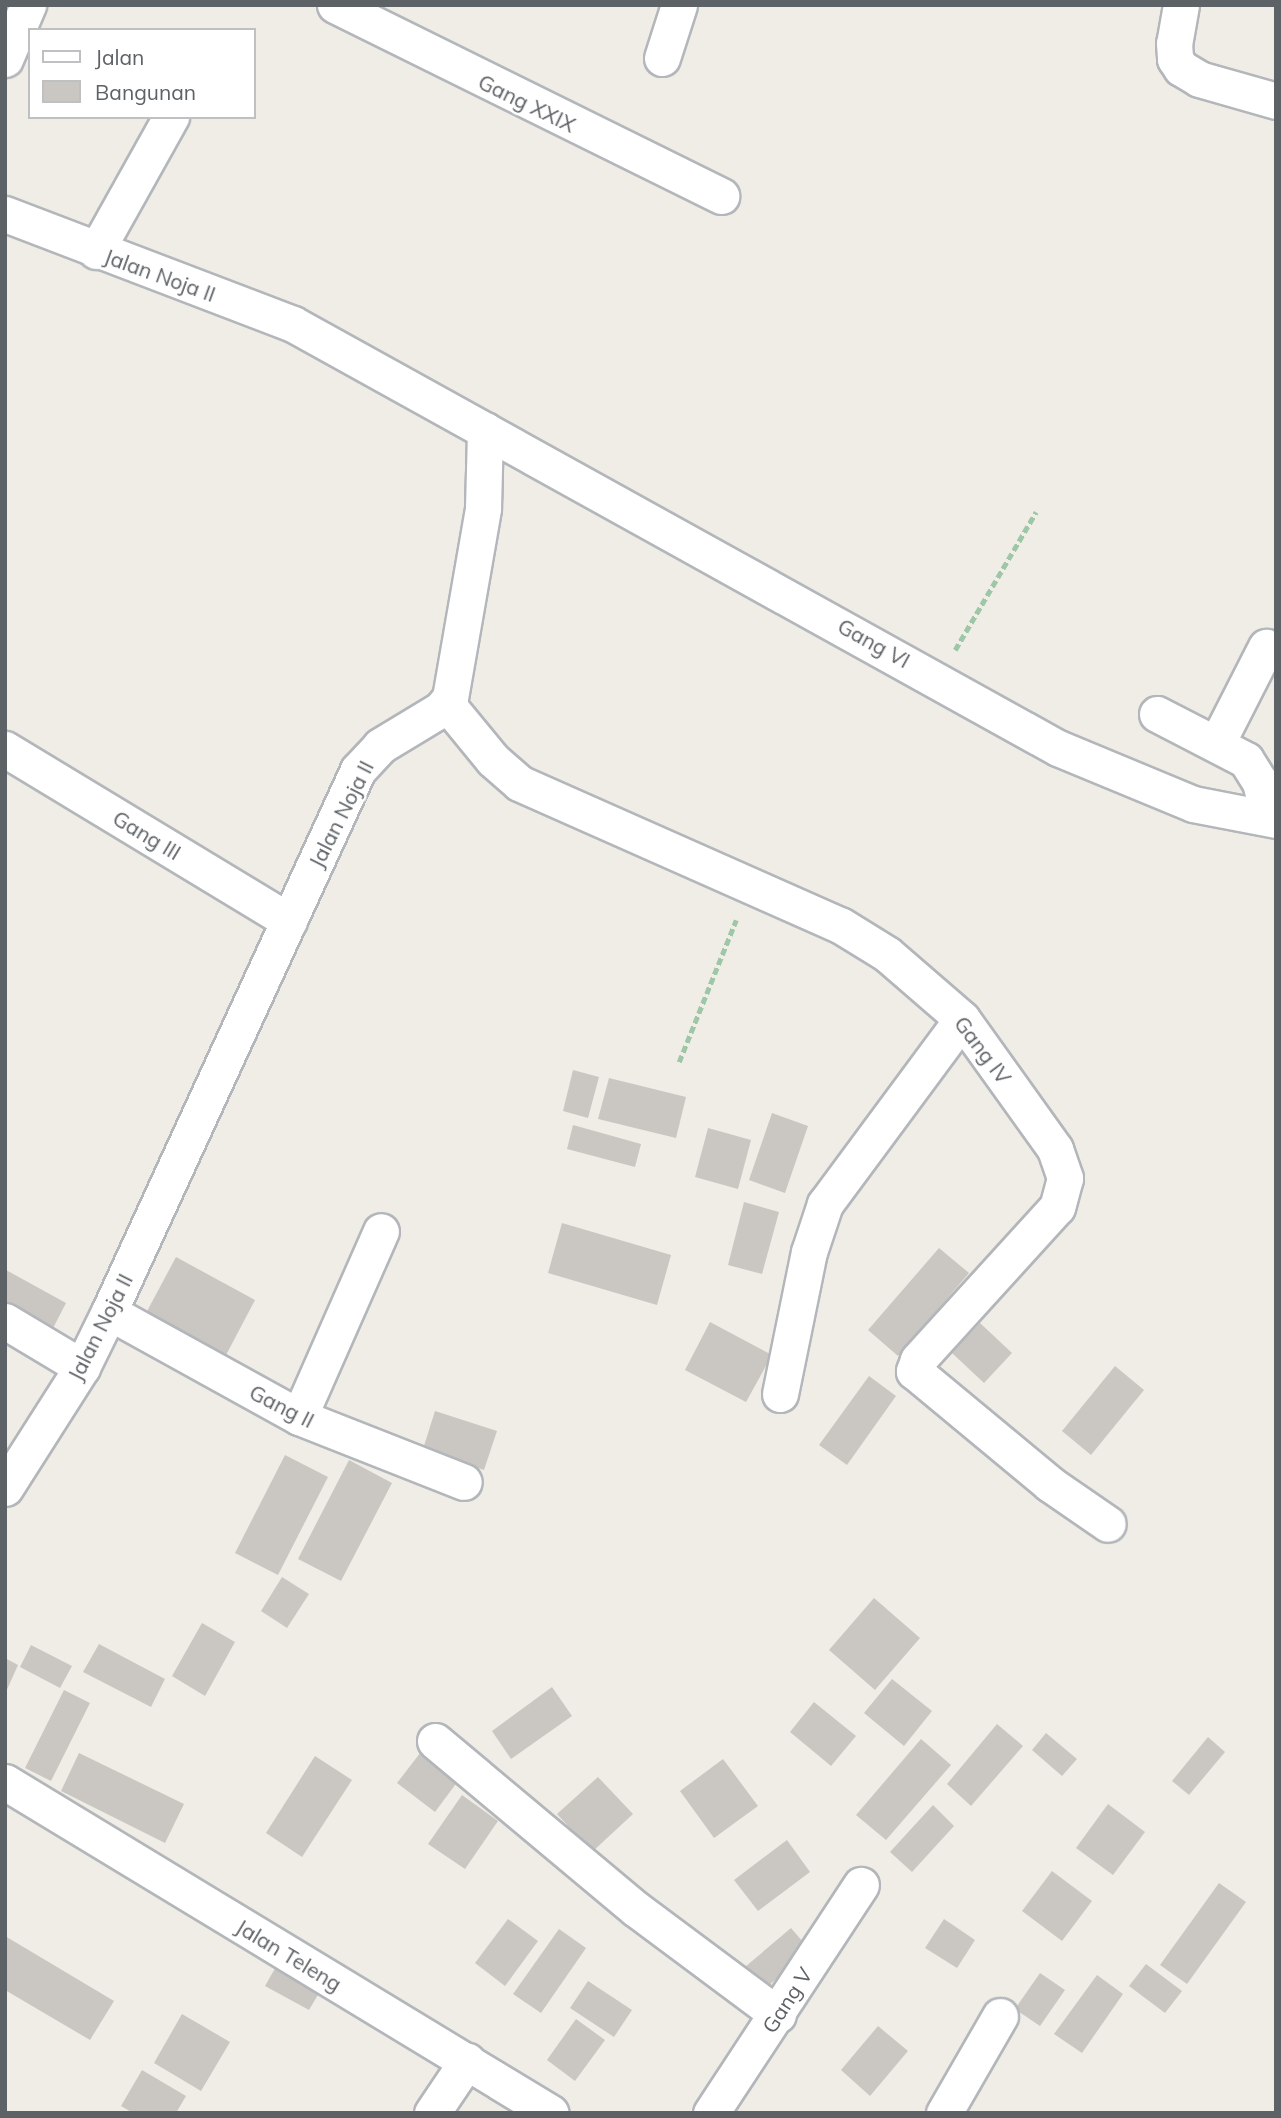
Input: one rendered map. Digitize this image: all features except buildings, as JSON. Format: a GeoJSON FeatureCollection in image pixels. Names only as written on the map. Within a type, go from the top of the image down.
{"type":"FeatureCollection","features":[{"type":"Feature","properties":{"kind":"street"},"geometry":{"type":"LineString","coordinates":[[5,59],[28,5]]}},
{"type":"Feature","properties":{"kind":"street","name":"Gang XXIX"},"geometry":{"type":"LineString","coordinates":[[335,5],[721,196]]}},
{"type":"Feature","properties":{"kind":"street"},"geometry":{"type":"LineString","coordinates":[[663,58],[680,5]]}},
{"type":"Feature","properties":{"kind":"street"},"geometry":{"type":"LineString","coordinates":[[1181,5],[1174,43],[1175,60],[1181,68],[1199,79],[1276,101]]}},
{"type":"Feature","properties":{"kind":"street"},"geometry":{"type":"LineString","coordinates":[[96,251],[171,119]]}},
{"type":"Feature","properties":{"kind":"street","name":"Jalan Noja II"},"geometry":{"type":"LineString","coordinates":[[5,214],[293,324],[485,430]]}},
{"type":"Feature","properties":{"kind":"street"},"geometry":{"type":"LineString","coordinates":[[447,704],[455,682],[483,508],[485,430]]}},
{"type":"Feature","properties":{"kind":"street","name":"Gang VI"},"geometry":{"type":"LineString","coordinates":[[485,430],[939,678],[1058,748],[1193,804],[1273,818]]}},
{"type":"Feature","properties":{"kind":"street"},"geometry":{"type":"LineString","coordinates":[[1217,743],[1266,647]]}},
{"type":"Feature","properties":{"kind":"street","name":"Jalan Noja II"},"geometry":{"type":"LineString","coordinates":[[5,1488],[82,1367],[366,758],[447,704]]}},
{"type":"Feature","properties":{"kind":"street","name":"Gang IV"},"geometry":{"type":"LineString","coordinates":[[447,704],[493,760],[519,783],[807,908],[887,954],[962,1019],[1055,1149],[1065,1178],[1057,1207],[918,1360],[914,1371],[1050,1484],[1108,1524]]}},
{"type":"Feature","properties":{"kind":"street"},"geometry":{"type":"LineString","coordinates":[[1157,714],[1246,760],[1255,771],[1273,818]]}},
{"type":"Feature","properties":{"kind":"street","name":"Gang III"},"geometry":{"type":"LineString","coordinates":[[5,750],[289,921]]}},
{"type":"Feature","properties":{"kind":"street"},"geometry":{"type":"LineString","coordinates":[[780,1394],[809,1252],[825,1204],[962,1019]]}},
{"type":"Feature","properties":{"kind":"street"},"geometry":{"type":"LineString","coordinates":[[299,1417],[381,1231]]}},
{"type":"Feature","properties":{"kind":"street","name":"Gang II"},"geometry":{"type":"LineString","coordinates":[[109,1312],[299,1417],[464,1482]]}},
{"type":"Feature","properties":{"kind":"street"},"geometry":{"type":"LineString","coordinates":[[5,1321],[82,1367]]}},
{"type":"Feature","properties":{"kind":"street"},"geometry":{"type":"LineString","coordinates":[[435,1741],[636,1909],[778,2015]]}},
{"type":"Feature","properties":{"kind":"street","name":"Jalan Teleng"},"geometry":{"type":"LineString","coordinates":[[13,1797],[467,2061],[551,2113]]}},
{"type":"Feature","properties":{"kind":"street","name":"Gang V"},"geometry":{"type":"LineString","coordinates":[[711,2113],[778,2015],[861,1885]]}},
{"type":"Feature","properties":{"kind":"street"},"geometry":{"type":"LineString","coordinates":[[944,2113],[1000,2016]]}},
{"type":"Feature","properties":{"kind":"street"},"geometry":{"type":"LineString","coordinates":[[432,2113],[467,2061]]}},
{"type":"Feature","properties":{"kind":"path"},"geometry":{"type":"LineString","coordinates":[[939,678],[1036,512]]}},
{"type":"Feature","properties":{"kind":"path"},"geometry":{"type":"LineString","coordinates":[[678,1062],[750,885]]}}]}
